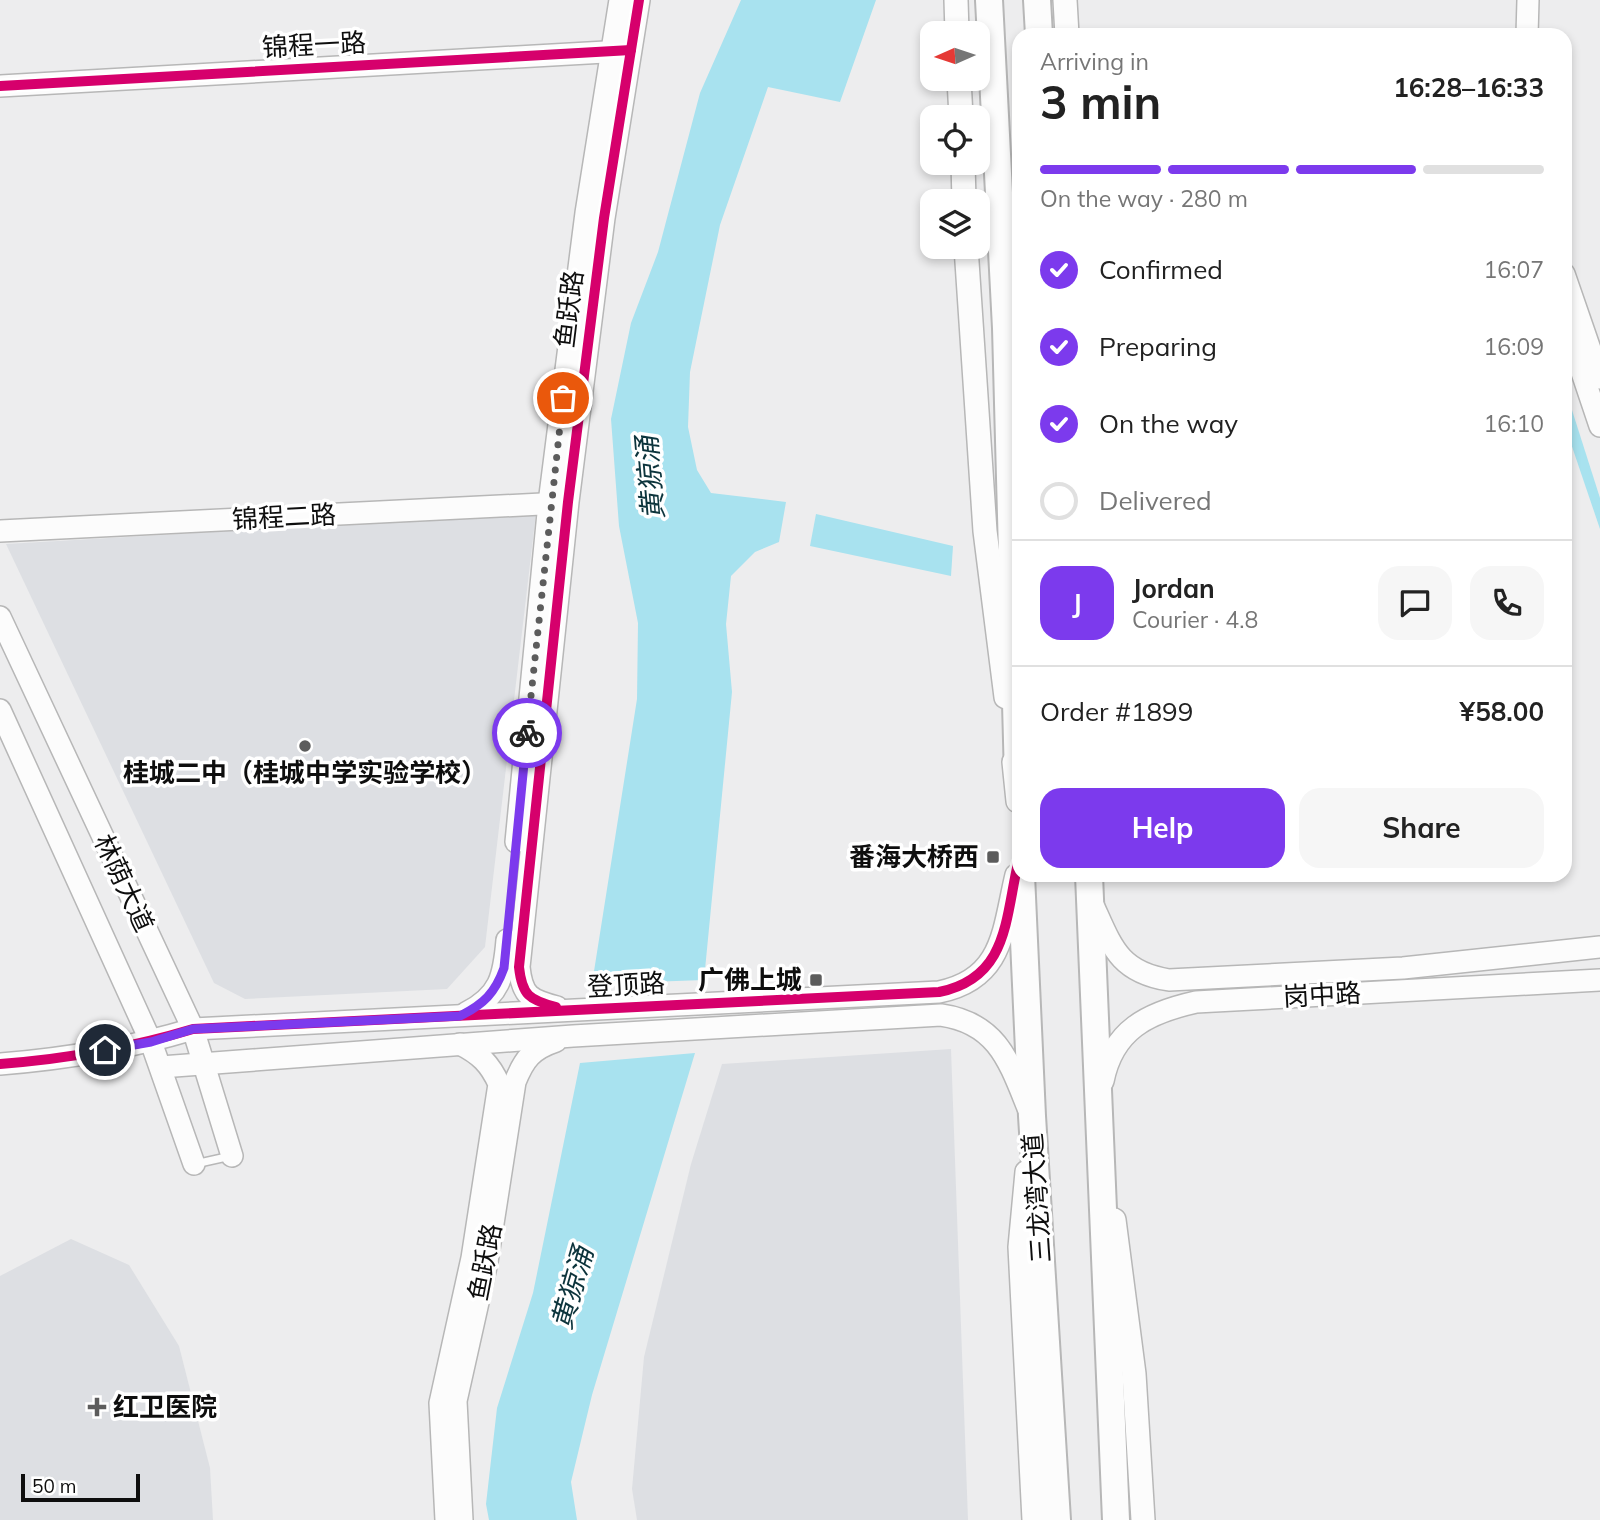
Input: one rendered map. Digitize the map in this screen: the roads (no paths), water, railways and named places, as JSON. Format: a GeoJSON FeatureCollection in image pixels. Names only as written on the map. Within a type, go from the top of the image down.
{"type":"FeatureCollection","features":[{"type":"Feature","properties":{"kind":"highway"},"geometry":{"type":"LineString","coordinates":[[989,0],[1006,328],[1012,553]]}},
{"type":"Feature","properties":{"kind":"highway"},"geometry":{"type":"LineString","coordinates":[[1037,0],[1038,28]]}},
{"type":"Feature","properties":{"kind":"highway","name":"三龙湾大道"},"geometry":{"type":"LineString","coordinates":[[1021,882],[1032,1116],[1057,1520]]}},
{"type":"Feature","properties":{"kind":"highway"},"geometry":{"type":"LineString","coordinates":[[1089,887],[1116,1520]]}},
{"type":"Feature","properties":{"kind":"main road"},"geometry":{"type":"LineString","coordinates":[[956,0],[957,21]]}},
{"type":"Feature","properties":{"kind":"main road"},"geometry":{"type":"LineString","coordinates":[[1065,0],[1067,28]]}},
{"type":"Feature","properties":{"kind":"main road"},"geometry":{"type":"LineString","coordinates":[[967,259],[985,531],[1012,752]]}},
{"type":"Feature","properties":{"kind":"main road"},"geometry":{"type":"LineString","coordinates":[[1099,1101],[1134,1374],[1143,1520]]}},
{"type":"Feature","properties":{"kind":"main road"},"geometry":{"type":"LineString","coordinates":[[1032,1116],[1020,1247],[1034,1520]]}},
{"type":"Feature","properties":{"kind":"street","name":"鱼跃路"},"geometry":{"type":"LineString","coordinates":[[620,0],[622,51]]}},
{"type":"Feature","properties":{"kind":"street","name":"鱼跃路"},"geometry":{"type":"LineString","coordinates":[[569,1010],[536,1002],[521,987],[519,967],[586,213],[622,51],[639,0]]}},
{"type":"Feature","properties":{"kind":"street"},"geometry":{"type":"LineString","coordinates":[[1527,28],[1528,0]]}},
{"type":"Feature","properties":{"kind":"street"},"geometry":{"type":"LineString","coordinates":[[1541,28],[1542,0]]}},
{"type":"Feature","properties":{"kind":"street","name":"锦程一路"},"geometry":{"type":"LineString","coordinates":[[0,86],[622,51]]}},
{"type":"Feature","properties":{"kind":"street"},"geometry":{"type":"LineString","coordinates":[[1572,297],[1600,378]]}},
{"type":"Feature","properties":{"kind":"street"},"geometry":{"type":"LineString","coordinates":[[1572,343],[1600,426]]}},
{"type":"Feature","properties":{"kind":"street","name":"鱼跃路"},"geometry":{"type":"LineString","coordinates":[[460,1016],[484,1004],[497,988],[504,968],[559,503]]}},
{"type":"Feature","properties":{"kind":"street","name":"锦程二路"},"geometry":{"type":"LineString","coordinates":[[0,531],[559,503]]}},
{"type":"Feature","properties":{"kind":"street","name":"林荫大道"},"geometry":{"type":"LineString","coordinates":[[0,617],[193,1029],[232,1156]]}},
{"type":"Feature","properties":{"kind":"street","name":"林荫大道"},"geometry":{"type":"LineString","coordinates":[[0,710],[151,1042],[194,1164]]}},
{"type":"Feature","properties":{"kind":"street","name":"登顶路"},"geometry":{"type":"LineString","coordinates":[[0,1064],[37,1061],[151,1042],[193,1029],[939,992],[966,984],[992,963],[1013,882]]}},
{"type":"Feature","properties":{"kind":"street","name":"岗中路"},"geometry":{"type":"LineString","coordinates":[[1089,887],[1113,950],[1124,963],[1137,971],[1169,981],[1403,968],[1600,947]]}},
{"type":"Feature","properties":{"kind":"street","name":"岗中路"},"geometry":{"type":"LineString","coordinates":[[1099,1101],[1107,1058],[1118,1041],[1142,1020],[1174,1007],[1196,1002],[1600,980]]}},
{"type":"Feature","properties":{"kind":"street"},"geometry":{"type":"LineString","coordinates":[[1169,981],[1163,990],[1165,1000],[1174,1007]]}},
{"type":"Feature","properties":{"kind":"street"},"geometry":{"type":"LineString","coordinates":[[939,992],[954,1000],[955,1006],[941,1015]]}},
{"type":"Feature","properties":{"kind":"street","name":"登顶路"},"geometry":{"type":"LineString","coordinates":[[161,1067],[573,1036],[941,1015],[978,1025],[998,1044],[1032,1116]]}},
{"type":"Feature","properties":{"kind":"street","name":"鱼跃路"},"geometry":{"type":"LineString","coordinates":[[462,1520],[456,1401],[486,1262],[515,1082],[523,1061],[538,1047],[573,1036]]}},
{"type":"Feature","properties":{"kind":"street","name":"鱼跃路"},"geometry":{"type":"LineString","coordinates":[[446,1520],[440,1403],[472,1258],[499,1084],[491,1067],[478,1053],[460,1044]]}},
{"type":"Feature","properties":{"kind":"lane"},"geometry":{"type":"LineString","coordinates":[[194,1164],[232,1156]]}},
{"type":"Feature","properties":{"kind":"water","name":"黄猄涌"},"geometry":{"type":"Polygon","coordinates":[[[741,0],[876,0],[840,102],[768,87],[720,225],[690,372],[688,427],[697,470],[711,493],[786,502],[779,542],[755,552],[731,576],[726,624],[732,692],[704,980],[592,984],[637,699],[638,623],[619,526],[611,419],[631,323],[658,252],[700,93],[741,0]]]}},
{"type":"Feature","properties":{"kind":"water"},"geometry":{"type":"Polygon","coordinates":[[[1572,410],[1600,498],[1600,529],[1572,447],[1572,410]]]}},
{"type":"Feature","properties":{"kind":"water"},"geometry":{"type":"Polygon","coordinates":[[[816,514],[953,546],[951,576],[810,546],[816,514]]]}},
{"type":"Feature","properties":{"kind":"water","name":"黄猄涌"},"geometry":{"type":"Polygon","coordinates":[[[695,1053],[592,1395],[571,1482],[577,1520],[489,1520],[486,1504],[497,1408],[533,1293],[580,1063],[695,1053]]]}},
{"type":"Feature","properties":{"kind":"place","name":"桂城二中（桂城中学实验学校）"},"geometry":{"type":"Point","coordinates":[305,746]}},
{"type":"Feature","properties":{"kind":"place","name":"番海大桥西"},"geometry":{"type":"Point","coordinates":[993,857]}},
{"type":"Feature","properties":{"kind":"place","name":"广佛上城"},"geometry":{"type":"Point","coordinates":[816,980]}},
{"type":"Feature","properties":{"kind":"place","name":"红卫医院"},"geometry":{"type":"Point","coordinates":[97,1407]}}]}
